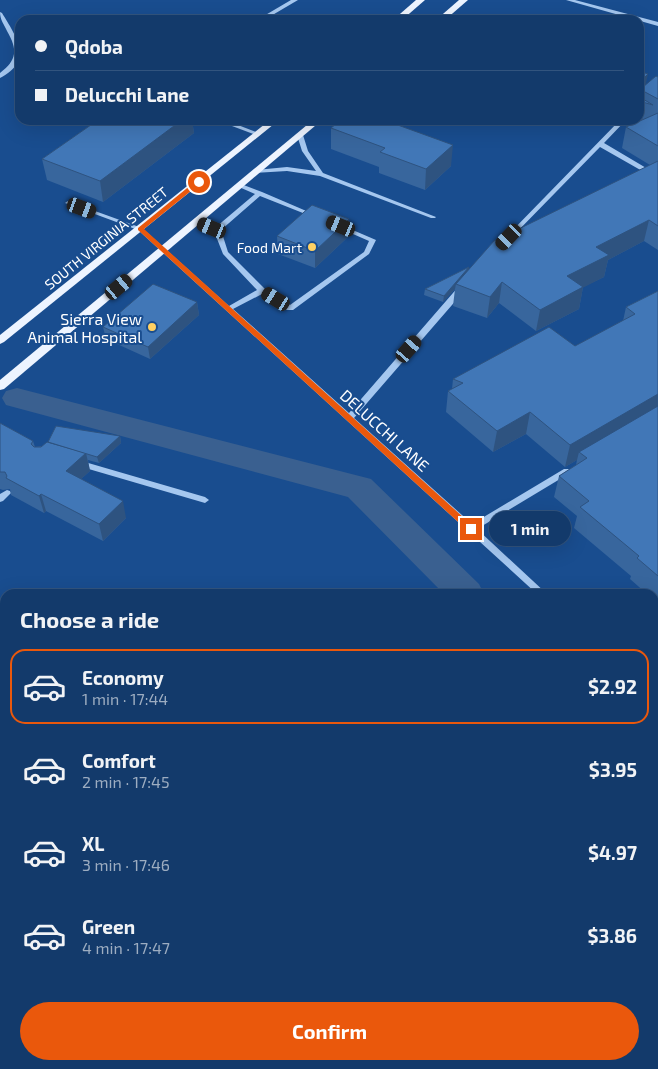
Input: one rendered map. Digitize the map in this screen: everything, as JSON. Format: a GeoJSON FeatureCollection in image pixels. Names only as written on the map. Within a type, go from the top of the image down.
{"type":"FeatureCollection","features":[{"type":"Feature","properties":{"kind":"main road"},"geometry":{"type":"LineString","coordinates":[[403,15],[421,0]]}},
{"type":"Feature","properties":{"kind":"main road"},"geometry":{"type":"LineString","coordinates":[[446,15],[464,0]]}},
{"type":"Feature","properties":{"kind":"main road","name":"SOUTH VIRGINIA STREET"},"geometry":{"type":"LineString","coordinates":[[0,340],[269,125]]}},
{"type":"Feature","properties":{"kind":"main road"},"geometry":{"type":"LineString","coordinates":[[0,386],[312,125]]}},
{"type":"Feature","properties":{"kind":"street"},"geometry":{"type":"LineString","coordinates":[[569,0],[625,15]]}},
{"type":"Feature","properties":{"kind":"street"},"geometry":{"type":"LineString","coordinates":[[0,14],[15,42]]}},
{"type":"Feature","properties":{"kind":"street"},"geometry":{"type":"LineString","coordinates":[[644,20],[658,24]]}},
{"type":"Feature","properties":{"kind":"street"},"geometry":{"type":"LineString","coordinates":[[0,76],[15,63]]}},
{"type":"Feature","properties":{"kind":"street"},"geometry":{"type":"LineString","coordinates":[[233,125],[258,134]]}},
{"type":"Feature","properties":{"kind":"street"},"geometry":{"type":"LineString","coordinates":[[504,242],[618,125]]}},
{"type":"Feature","properties":{"kind":"street"},"geometry":{"type":"LineString","coordinates":[[300,135],[305,151],[322,174],[433,217]]}},
{"type":"Feature","properties":{"kind":"street"},"geometry":{"type":"LineString","coordinates":[[600,144],[658,178]]}},
{"type":"Feature","properties":{"kind":"street"},"geometry":{"type":"LineString","coordinates":[[241,186],[321,218]]}},
{"type":"Feature","properties":{"kind":"street"},"geometry":{"type":"LineString","coordinates":[[217,230],[260,193]]}},
{"type":"Feature","properties":{"kind":"street"},"geometry":{"type":"LineString","coordinates":[[68,203],[140,229]]}},
{"type":"Feature","properties":{"kind":"street"},"geometry":{"type":"LineString","coordinates":[[198,222],[217,230],[225,253],[262,291],[290,308],[367,253],[373,240],[330,222]]}},
{"type":"Feature","properties":{"kind":"street","name":"DELUCCHI LANE"},"geometry":{"type":"LineString","coordinates":[[140,229],[537,589]]}},
{"type":"Feature","properties":{"kind":"street"},"geometry":{"type":"LineString","coordinates":[[349,418],[465,284]]}},
{"type":"Feature","properties":{"kind":"street"},"geometry":{"type":"LineString","coordinates":[[228,308],[262,291]]}},
{"type":"Feature","properties":{"kind":"street"},"geometry":{"type":"LineString","coordinates":[[68,460],[205,500]]}},
{"type":"Feature","properties":{"kind":"street"},"geometry":{"type":"LineString","coordinates":[[471,529],[573,468]]}},
{"type":"Feature","properties":{"kind":"street"},"geometry":{"type":"LineString","coordinates":[[0,499],[7,493]]}},
{"type":"Feature","properties":{"kind":"lane"},"geometry":{"type":"LineString","coordinates":[[268,15],[294,0]]}},
{"type":"Feature","properties":{"kind":"lane"},"geometry":{"type":"LineString","coordinates":[[256,172],[287,169],[322,174]]}},
{"type":"Feature","properties":{"kind":"building"},"geometry":{"type":"Polygon","coordinates":[[[656,76],[658,77],[658,99],[645,92],[644,86],[656,76]]]}},
{"type":"Feature","properties":{"kind":"building"},"geometry":{"type":"Polygon","coordinates":[[[658,113],[658,146],[626,127],[644,125],[644,119],[658,113]]]}},
{"type":"Feature","properties":{"kind":"building"},"geometry":{"type":"Polygon","coordinates":[[[91,125],[175,125],[100,181],[42,159],[91,125]]]}},
{"type":"Feature","properties":{"kind":"building"},"geometry":{"type":"Polygon","coordinates":[[[335,125],[398,125],[453,145],[426,169],[380,152],[385,148],[331,128],[335,125]]]}},
{"type":"Feature","properties":{"kind":"building"},"geometry":{"type":"Polygon","coordinates":[[[658,161],[658,226],[649,220],[596,247],[609,255],[567,276],[583,287],[540,310],[502,282],[490,297],[456,284],[494,241],[658,161]]]}},
{"type":"Feature","properties":{"kind":"building"},"geometry":{"type":"Polygon","coordinates":[[[312,205],[349,219],[315,251],[277,236],[312,205]]]}},
{"type":"Feature","properties":{"kind":"building"},"geometry":{"type":"Polygon","coordinates":[[[469,267],[444,296],[425,289],[469,267]]]}},
{"type":"Feature","properties":{"kind":"building","name":"Sierra View Animal Hospital"},"geometry":{"type":"Polygon","coordinates":[[[153,284],[197,302],[148,347],[103,327],[153,284]]]}},
{"type":"Feature","properties":{"kind":"building"},"geometry":{"type":"Polygon","coordinates":[[[658,291],[658,394],[570,445],[530,412],[497,431],[448,391],[463,383],[453,379],[549,327],[575,346],[635,314],[626,307],[658,291]]]}},
{"type":"Feature","properties":{"kind":"building"},"geometry":{"type":"Polygon","coordinates":[[[658,406],[658,576],[637,558],[639,556],[580,507],[589,501],[559,476],[587,458],[579,452],[658,406]]]}},
{"type":"Feature","properties":{"kind":"building"},"geometry":{"type":"Polygon","coordinates":[[[0,423],[33,441],[31,444],[34,447],[41,447],[47,442],[86,453],[66,471],[123,501],[99,524],[41,494],[39,496],[6,478],[5,472],[0,472],[0,423]]]}},
{"type":"Feature","properties":{"kind":"building"},"geometry":{"type":"Polygon","coordinates":[[[56,426],[120,436],[97,457],[48,442],[56,426]]]}},
{"type":"Feature","properties":{"kind":"waterway"},"geometry":{"type":"LineString","coordinates":[[17,398],[359,488],[462,589]]}},
{"type":"Feature","properties":{"kind":"place","name":"Food Mart"},"geometry":{"type":"Point","coordinates":[312,247]}},
{"type":"Feature","properties":{"kind":"place","name":"Sierra View Animal Hospital"},"geometry":{"type":"Point","coordinates":[152,327]}},
{"type":"Feature","properties":{"kind":"route"},"geometry":{"type":"LineString","coordinates":[[199,182],[140,229],[471,529]]}}]}
